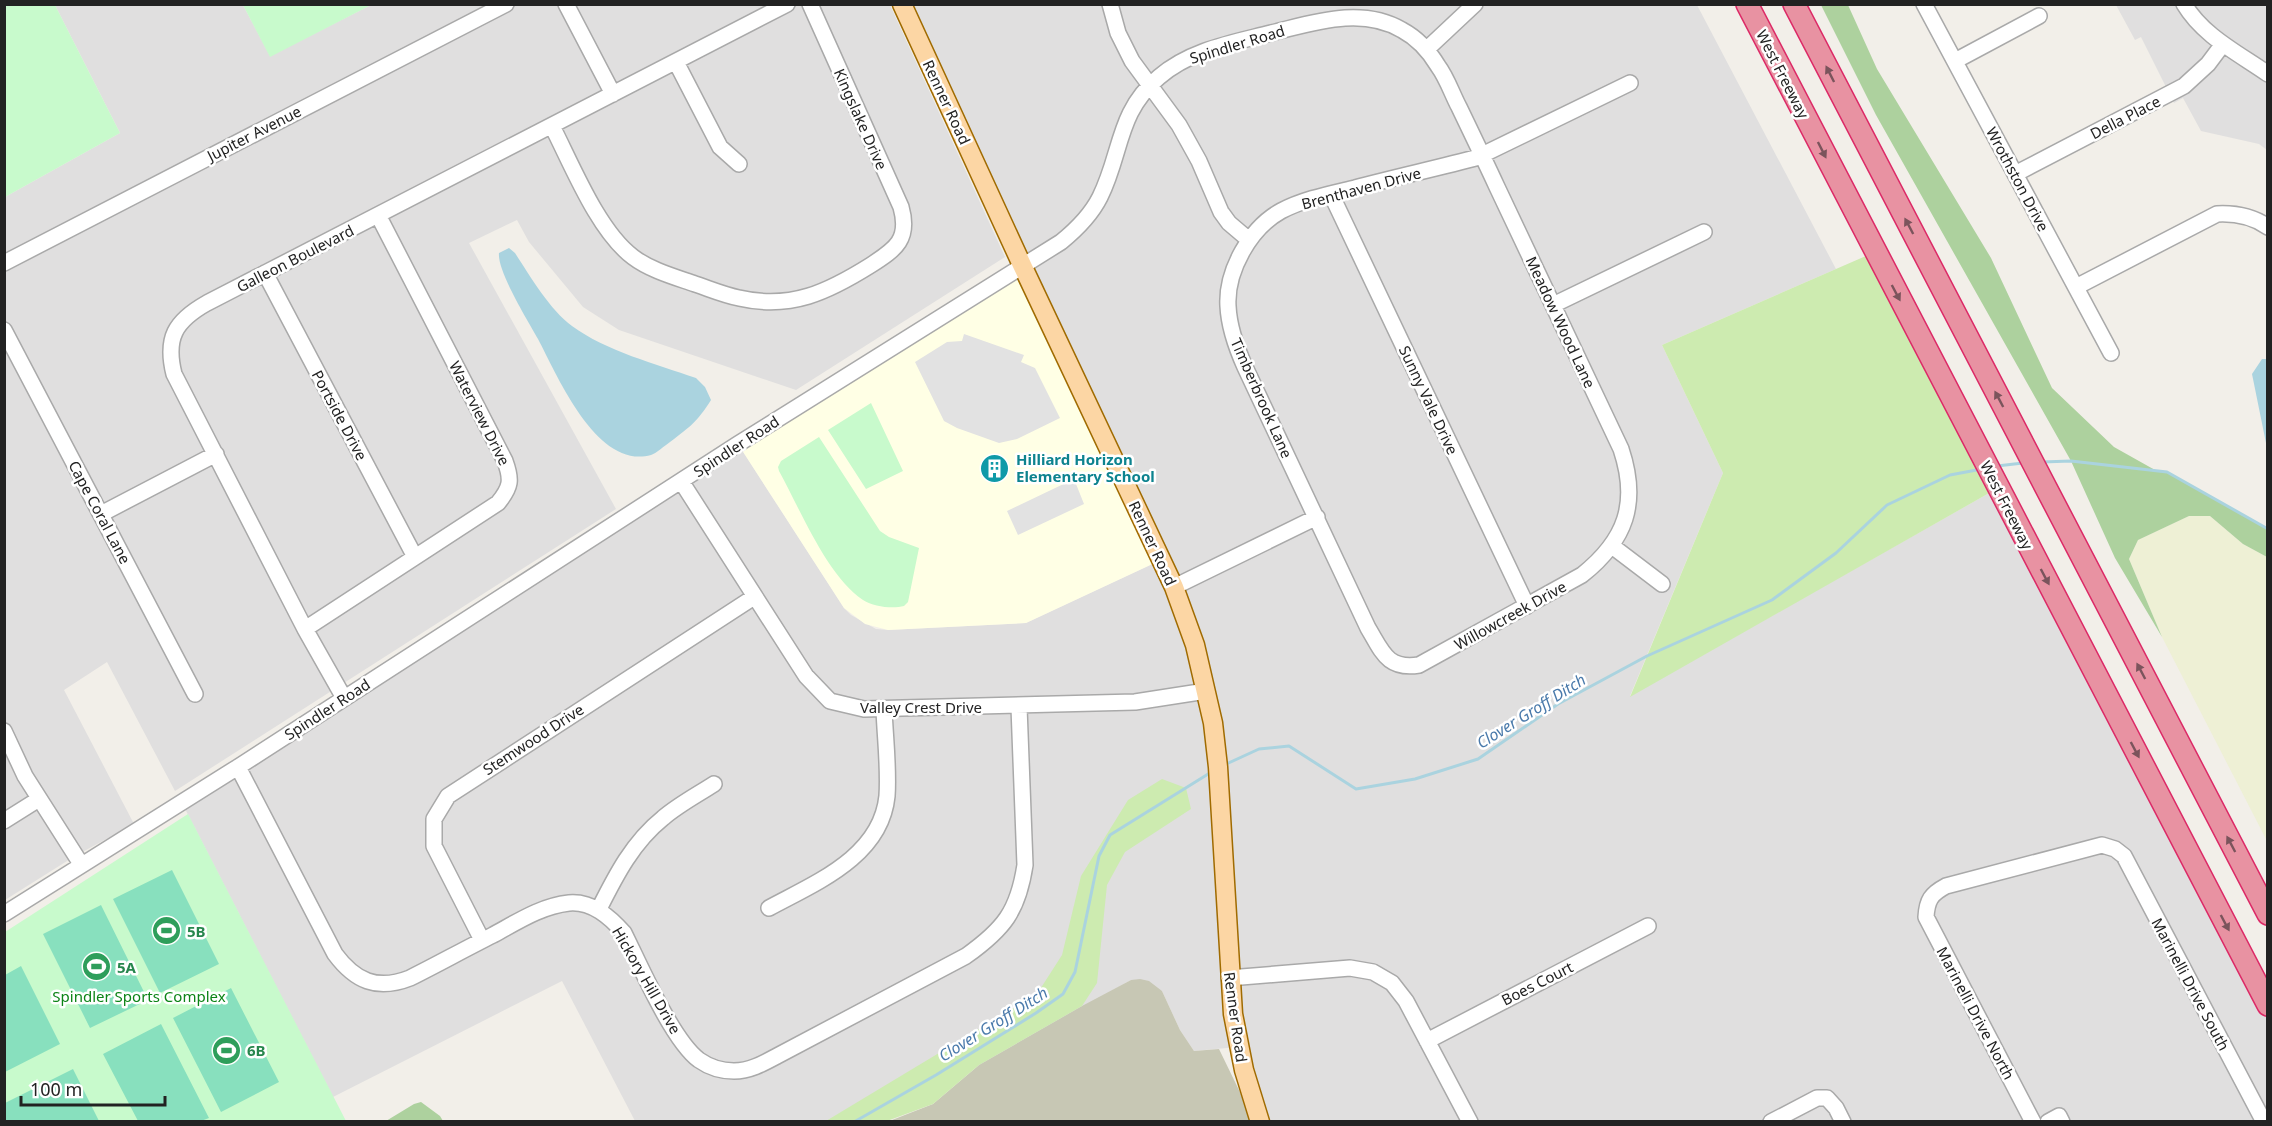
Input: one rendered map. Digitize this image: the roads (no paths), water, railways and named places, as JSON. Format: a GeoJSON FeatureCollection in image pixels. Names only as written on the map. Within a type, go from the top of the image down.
{"type":"FeatureCollection","features":[{"type":"Feature","properties":{"kind":"highway","name":"West Freeway"},"geometry":{"type":"LineString","coordinates":[[1747,4],[2268,1005]]}},
{"type":"Feature","properties":{"kind":"highway"},"geometry":{"type":"LineString","coordinates":[[1794,4],[2268,914]]}},
{"type":"Feature","properties":{"kind":"main road","name":"Renner Road"},"geometry":{"type":"LineString","coordinates":[[902,4],[1174,587],[1195,645],[1213,723],[1220,788],[1229,978],[1238,1047],[1249,1091],[1260,1122]]}},
{"type":"Feature","properties":{"kind":"street","name":"Jupiter Avenue"},"geometry":{"type":"LineString","coordinates":[[4,263],[506,4]]}},
{"type":"Feature","properties":{"kind":"street"},"geometry":{"type":"LineString","coordinates":[[566,4],[613,94]]}},
{"type":"Feature","properties":{"kind":"street","name":"Galleon Boulevard"},"geometry":{"type":"LineString","coordinates":[[344,698],[305,629],[174,374],[170,359],[170,344],[183,319],[194,310],[787,4]]}},
{"type":"Feature","properties":{"kind":"street","name":"Kingslake Drive"},"geometry":{"type":"LineString","coordinates":[[552,126],[607,231],[634,259],[670,275],[738,298],[764,302],[790,301],[815,295],[840,285],[889,253],[903,235],[905,221],[901,207],[810,4]]}},
{"type":"Feature","properties":{"kind":"street"},"geometry":{"type":"LineString","coordinates":[[1110,4],[1131,61],[1188,140],[1221,212],[1229,223],[1249,240]]}},
{"type":"Feature","properties":{"kind":"street"},"geometry":{"type":"LineString","coordinates":[[1426,49],[1475,4]]}},
{"type":"Feature","properties":{"kind":"street","name":"Wrothston Drive"},"geometry":{"type":"LineString","coordinates":[[1924,4],[2111,353]]}},
{"type":"Feature","properties":{"kind":"street"},"geometry":{"type":"LineString","coordinates":[[2184,4],[2204,30],[2268,74]]}},
{"type":"Feature","properties":{"kind":"street"},"geometry":{"type":"LineString","coordinates":[[1955,61],[2039,16]]}},
{"type":"Feature","properties":{"kind":"street","name":"Spindler Road"},"geometry":{"type":"LineString","coordinates":[[4,914],[1061,242],[1078,228],[1102,195],[1129,114],[1150,85],[1176,64],[1202,51],[1322,21],[1356,17],[1373,19],[1403,30],[1426,49]]}},
{"type":"Feature","properties":{"kind":"street","name":"Della Place"},"geometry":{"type":"LineString","coordinates":[[2014,174],[2184,86],[2208,64],[2223,44]]}},
{"type":"Feature","properties":{"kind":"street","name":"Meadow Wood Lane"},"geometry":{"type":"LineString","coordinates":[[1426,49],[1439,67],[1621,449],[1628,469],[1628,511],[1619,536],[1612,546]]}},
{"type":"Feature","properties":{"kind":"street"},"geometry":{"type":"LineString","coordinates":[[676,62],[720,147],[739,164]]}},
{"type":"Feature","properties":{"kind":"street","name":"Brenthaven Drive"},"geometry":{"type":"LineString","coordinates":[[1249,240],[1263,224],[1281,211],[1316,197],[1482,156],[1630,83]]}},
{"type":"Feature","properties":{"kind":"street","name":"Sunny Vale Drive"},"geometry":{"type":"LineString","coordinates":[[1331,194],[1527,606]]}},
{"type":"Feature","properties":{"kind":"street"},"geometry":{"type":"LineString","coordinates":[[2076,287],[2217,214],[2233,213],[2246,216],[2268,226]]}},
{"type":"Feature","properties":{"kind":"street","name":"Waterview Drive"},"geometry":{"type":"LineString","coordinates":[[305,629],[498,503],[508,491],[510,475],[506,461],[378,215]]}},
{"type":"Feature","properties":{"kind":"street"},"geometry":{"type":"LineString","coordinates":[[1553,304],[1704,232]]}},
{"type":"Feature","properties":{"kind":"street","name":"Timberbrook Lane"},"geometry":{"type":"LineString","coordinates":[[1249,240],[1238,261],[1227,303],[1235,345],[1368,628],[1383,654],[1390,661],[1399,665]]}},
{"type":"Feature","properties":{"kind":"street","name":"Portside Drive"},"geometry":{"type":"LineString","coordinates":[[265,273],[415,557]]}},
{"type":"Feature","properties":{"kind":"street","name":"Cape Coral Lane"},"geometry":{"type":"LineString","coordinates":[[4,330],[195,694]]}},
{"type":"Feature","properties":{"kind":"street"},"geometry":{"type":"LineString","coordinates":[[101,514],[216,454]]}},
{"type":"Feature","properties":{"kind":"street","name":"Valley Crest Drive"},"geometry":{"type":"LineString","coordinates":[[681,482],[806,676],[831,701],[864,709],[1019,707],[1135,702],[1206,691]]}},
{"type":"Feature","properties":{"kind":"street"},"geometry":{"type":"LineString","coordinates":[[1174,587],[1317,517]]}},
{"type":"Feature","properties":{"kind":"street"},"geometry":{"type":"LineString","coordinates":[[1612,546],[1662,584]]}},
{"type":"Feature","properties":{"kind":"street","name":"Willowcreek Drive"},"geometry":{"type":"LineString","coordinates":[[1399,665],[1409,667],[1419,665],[1527,606],[1582,574],[1598,562],[1612,546]]}},
{"type":"Feature","properties":{"kind":"street","name":"Stemwood Drive"},"geometry":{"type":"LineString","coordinates":[[482,940],[438,858],[434,846],[434,819],[448,796],[754,597]]}},
{"type":"Feature","properties":{"kind":"street","name":"Hickory Hill Drive"},"geometry":{"type":"LineString","coordinates":[[599,909],[624,933],[684,1045],[698,1059],[715,1068],[734,1071],[753,1068],[966,956],[984,943],[1012,911],[1021,889],[1025,865],[1019,707]]}},
{"type":"Feature","properties":{"kind":"street"},"geometry":{"type":"LineString","coordinates":[[769,909],[852,860],[883,817],[886,797],[884,709]]}},
{"type":"Feature","properties":{"kind":"street"},"geometry":{"type":"LineString","coordinates":[[4,731],[39,799],[81,864]]}},
{"type":"Feature","properties":{"kind":"street"},"geometry":{"type":"LineString","coordinates":[[238,767],[335,954],[354,975],[367,982],[381,984],[396,984],[540,910],[571,903],[599,909],[617,873],[633,849],[663,817],[714,784]]}},
{"type":"Feature","properties":{"kind":"street"},"geometry":{"type":"LineString","coordinates":[[4,821],[39,799]]}},
{"type":"Feature","properties":{"kind":"street","name":"Marinelli Drive South"},"geometry":{"type":"LineString","coordinates":[[1927,902],[1933,893],[1946,886],[2102,844],[2115,849],[2124,856],[2264,1122]]}},
{"type":"Feature","properties":{"kind":"street","name":"Marinelli Drive North"},"geometry":{"type":"LineString","coordinates":[[1927,902],[1926,917],[2033,1122]]}},
{"type":"Feature","properties":{"kind":"street","name":"Boes Court"},"geometry":{"type":"LineString","coordinates":[[1426,1041],[1648,926]]}},
{"type":"Feature","properties":{"kind":"street"},"geometry":{"type":"LineString","coordinates":[[1229,978],[1350,968],[1373,972],[1392,983],[1400,991],[1470,1122]]}},
{"type":"Feature","properties":{"kind":"street"},"geometry":{"type":"LineString","coordinates":[[1771,1122],[1817,1098],[1827,1098],[1836,1108],[1843,1122]]}},
{"type":"Feature","properties":{"kind":"street"},"geometry":{"type":"LineString","coordinates":[[2048,1122],[2059,1116],[2062,1122]]}},
{"type":"Feature","properties":{"kind":"water"},"geometry":{"type":"Polygon","coordinates":[[[509,248],[515,253],[548,302],[572,326],[616,350],[696,378],[705,387],[711,400],[697,419],[651,455],[631,456],[613,449],[597,435],[568,396],[508,283],[499,253],[509,248]]]}},
{"type":"Feature","properties":{"kind":"water"},"geometry":{"type":"Polygon","coordinates":[[[2262,359],[2267,359],[2267,448],[2252,374],[2262,359]]]}},
{"type":"Feature","properties":{"kind":"waterway","name":"Clover Groff Ditch"},"geometry":{"type":"LineString","coordinates":[[2042,462],[2071,461],[2167,472],[2268,529]]}},
{"type":"Feature","properties":{"kind":"waterway","name":"Clover Groff Ditch"},"geometry":{"type":"LineString","coordinates":[[1997,466],[2023,463]]}},
{"type":"Feature","properties":{"kind":"waterway","name":"Clover Groff Ditch"},"geometry":{"type":"LineString","coordinates":[[1224,765],[1259,749],[1289,746],[1356,789],[1415,779],[1478,759],[1558,704],[1647,656],[1772,600],[1836,553],[1887,505],[1950,475],[1982,469]]}},
{"type":"Feature","properties":{"kind":"waterway","name":"Clover Groff Ditch"},"geometry":{"type":"LineString","coordinates":[[854,1122],[936,1075],[1063,994],[1075,972],[1099,856],[1110,835],[1213,771]]}},
{"type":"Feature","properties":{"kind":"place","name":"Hilliard Horizon Elementary School"},"geometry":{"type":"Point","coordinates":[995,468]}},
{"type":"Feature","properties":{"kind":"place","name":"5B"},"geometry":{"type":"Point","coordinates":[166,931]}},
{"type":"Feature","properties":{"kind":"place","name":"5A"},"geometry":{"type":"Point","coordinates":[96,967]}},
{"type":"Feature","properties":{"kind":"place","name":"6B"},"geometry":{"type":"Point","coordinates":[226,1050]}},
{"type":"Feature","properties":{"kind":"park label","name":"Spindler Sports Complex"},"geometry":{"type":"Point","coordinates":[139,996]}}]}
